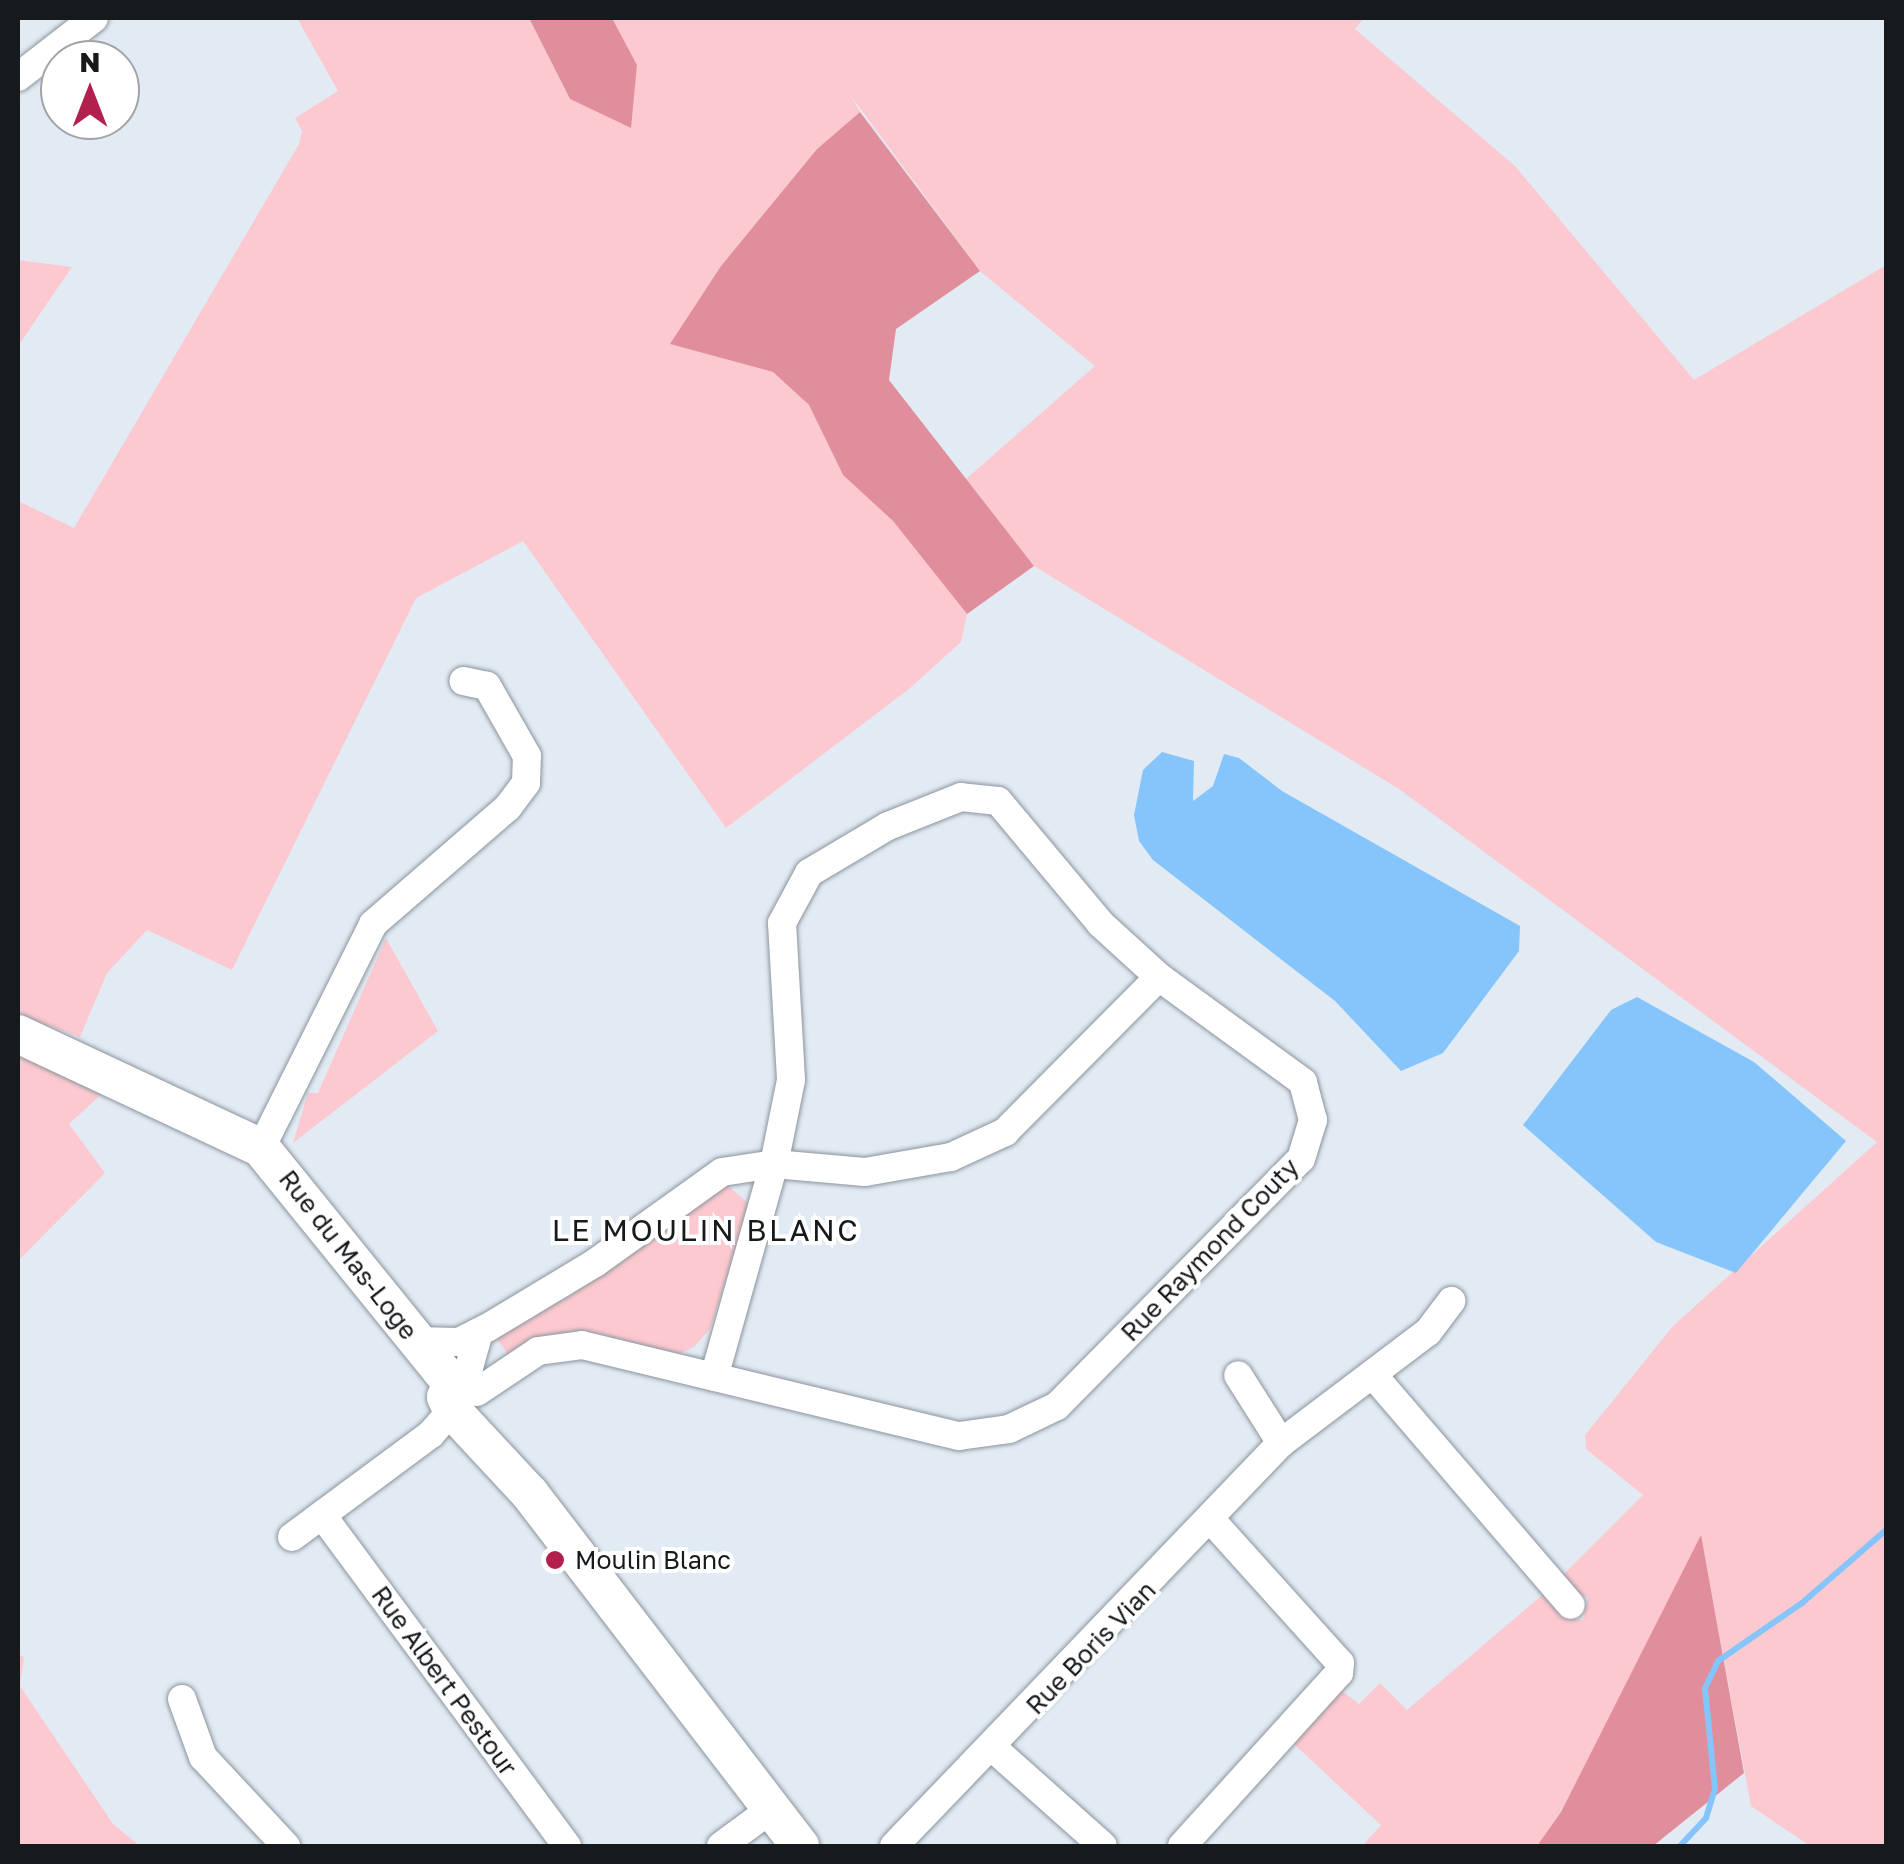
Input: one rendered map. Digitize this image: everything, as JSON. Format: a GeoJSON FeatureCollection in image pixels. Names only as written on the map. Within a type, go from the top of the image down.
{"type":"FeatureCollection","features":[{"type":"Feature","properties":{"kind":"main road","name":"Rue du Mas-Loge"},"geometry":{"type":"LineString","coordinates":[[18,1034],[260,1148],[464,1398],[530,1494],[800,1846]]}},
{"type":"Feature","properties":{"kind":"street"},"geometry":{"type":"LineString","coordinates":[[18,77],[94,18]]}},
{"type":"Feature","properties":{"kind":"street"},"geometry":{"type":"LineString","coordinates":[[260,1148],[373,924],[526,783],[527,756],[486,686],[464,681]]}},
{"type":"Feature","properties":{"kind":"street","name":"Rue Raymond Couty"},"geometry":{"type":"LineString","coordinates":[[464,1398],[538,1351],[582,1345],[714,1377],[959,1436],[1009,1429],[1057,1406],[1301,1159],[1312,1133],[1312,1105],[1289,1067],[1159,977],[1101,924],[998,801],[960,797],[888,826],[809,873],[782,923],[791,1080],[774,1164],[714,1377]]}},
{"type":"Feature","properties":{"kind":"street"},"geometry":{"type":"LineString","coordinates":[[414,1341],[459,1342],[479,1332],[596,1264],[722,1172],[774,1164],[864,1172],[951,1157],[1005,1132],[1159,977]]}},
{"type":"Feature","properties":{"kind":"street","name":"Rue Boris Vian"},"geometry":{"type":"LineString","coordinates":[[894,1846],[1213,1522],[1282,1443],[1428,1332],[1451,1301]]}},
{"type":"Feature","properties":{"kind":"street"},"geometry":{"type":"LineString","coordinates":[[292,1537],[431,1434],[464,1398],[479,1332]]}},
{"type":"Feature","properties":{"kind":"street"},"geometry":{"type":"LineString","coordinates":[[1238,1375],[1282,1443]]}},
{"type":"Feature","properties":{"kind":"street"},"geometry":{"type":"LineString","coordinates":[[1373,1375],[1571,1605]]}},
{"type":"Feature","properties":{"kind":"street","name":"Rue Albert Pestour"},"geometry":{"type":"LineString","coordinates":[[322,1515],[567,1846]]}},
{"type":"Feature","properties":{"kind":"street"},"geometry":{"type":"LineString","coordinates":[[1182,1846],[1339,1674],[1340,1663],[1213,1522]]}},
{"type":"Feature","properties":{"kind":"street"},"geometry":{"type":"LineString","coordinates":[[182,1700],[203,1757],[286,1846]]}},
{"type":"Feature","properties":{"kind":"street"},"geometry":{"type":"LineString","coordinates":[[993,1748],[1103,1846]]}},
{"type":"Feature","properties":{"kind":"street"},"geometry":{"type":"LineString","coordinates":[[721,1846],[770,1810]]}},
{"type":"Feature","properties":{"kind":"shaded area"},"geometry":{"type":"Polygon","coordinates":[[[297,18],[529,18],[570,99],[630,127],[637,65],[612,18],[1364,18],[1355,29],[1515,166],[1694,380],[1886,265],[1886,1846],[1810,1846],[1751,1806],[1701,1537],[1561,1812],[1537,1846],[1362,1846],[1381,1825],[1284,1735],[1332,1683],[1359,1704],[1380,1683],[1407,1710],[1547,1591],[1563,1616],[1583,1620],[1588,1598],[1572,1591],[1563,1575],[1643,1495],[1586,1449],[1585,1435],[1673,1326],[1877,1142],[1399,789],[1034,566],[966,479],[1095,366],[980,271],[851,96],[860,112],[817,149],[721,266],[671,344],[773,372],[809,405],[843,475],[893,521],[967,614],[961,642],[909,689],[726,828],[523,541],[416,598],[232,970],[147,930],[107,973],[80,1037],[18,1015],[18,501],[74,528],[299,144],[302,131],[295,118],[338,91],[297,18]]]}},
{"type":"Feature","properties":{"kind":"shaded area"},"geometry":{"type":"Polygon","coordinates":[[[529,18],[612,18],[637,65],[631,128],[570,99],[529,18]]]}},
{"type":"Feature","properties":{"kind":"shaded area"},"geometry":{"type":"Polygon","coordinates":[[[860,112],[980,271],[896,329],[889,380],[1034,566],[967,614],[893,521],[843,475],[809,405],[773,372],[670,344],[721,266],[817,149],[860,112]]]}},
{"type":"Feature","properties":{"kind":"shaded area"},"geometry":{"type":"Polygon","coordinates":[[[18,260],[72,267],[18,346],[18,260]]]}},
{"type":"Feature","properties":{"kind":"shaded area"},"geometry":{"type":"Polygon","coordinates":[[[386,938],[438,1031],[293,1143],[308,1093],[318,1093],[386,938]]]}},
{"type":"Feature","properties":{"kind":"shaded area"},"geometry":{"type":"Polygon","coordinates":[[[18,1049],[104,1092],[69,1124],[105,1173],[18,1261],[18,1049]]]}},
{"type":"Feature","properties":{"kind":"shaded area"},"geometry":{"type":"Polygon","coordinates":[[[724,1182],[750,1205],[710,1329],[694,1347],[670,1358],[597,1333],[593,1340],[510,1357],[494,1335],[558,1295],[562,1301],[666,1231],[663,1225],[724,1182]]]}},
{"type":"Feature","properties":{"kind":"shaded area"},"geometry":{"type":"Polygon","coordinates":[[[1701,1535],[1744,1773],[1653,1846],[1537,1846],[1561,1812],[1701,1535]]]}},
{"type":"Feature","properties":{"kind":"shaded area"},"geometry":{"type":"Polygon","coordinates":[[[18,1654],[24,1657],[20,1686],[113,1824],[140,1846],[18,1846],[18,1654]]]}},
{"type":"Feature","properties":{"kind":"water"},"geometry":{"type":"Polygon","coordinates":[[[1162,752],[1194,761],[1193,801],[1213,786],[1224,754],[1239,758],[1282,791],[1520,926],[1519,951],[1443,1053],[1401,1071],[1335,1001],[1153,860],[1139,841],[1134,815],[1143,770],[1162,752]]]}},
{"type":"Feature","properties":{"kind":"water"},"geometry":{"type":"Polygon","coordinates":[[[1637,997],[1754,1062],[1846,1141],[1736,1273],[1656,1242],[1523,1125],[1611,1010],[1637,997]]]}},
{"type":"Feature","properties":{"kind":"waterway"},"geometry":{"type":"LineString","coordinates":[[1680,1846],[1706,1818],[1715,1789],[1705,1688],[1718,1661],[1802,1603],[1886,1530]]}},
{"type":"Feature","properties":{"kind":"place","name":"Moulin Blanc"},"geometry":{"type":"Point","coordinates":[555,1560]}},
{"type":"Feature","properties":{"kind":"district","name":"LE MOULIN BLANC"},"geometry":{"type":"Point","coordinates":[706,1230]}}]}
